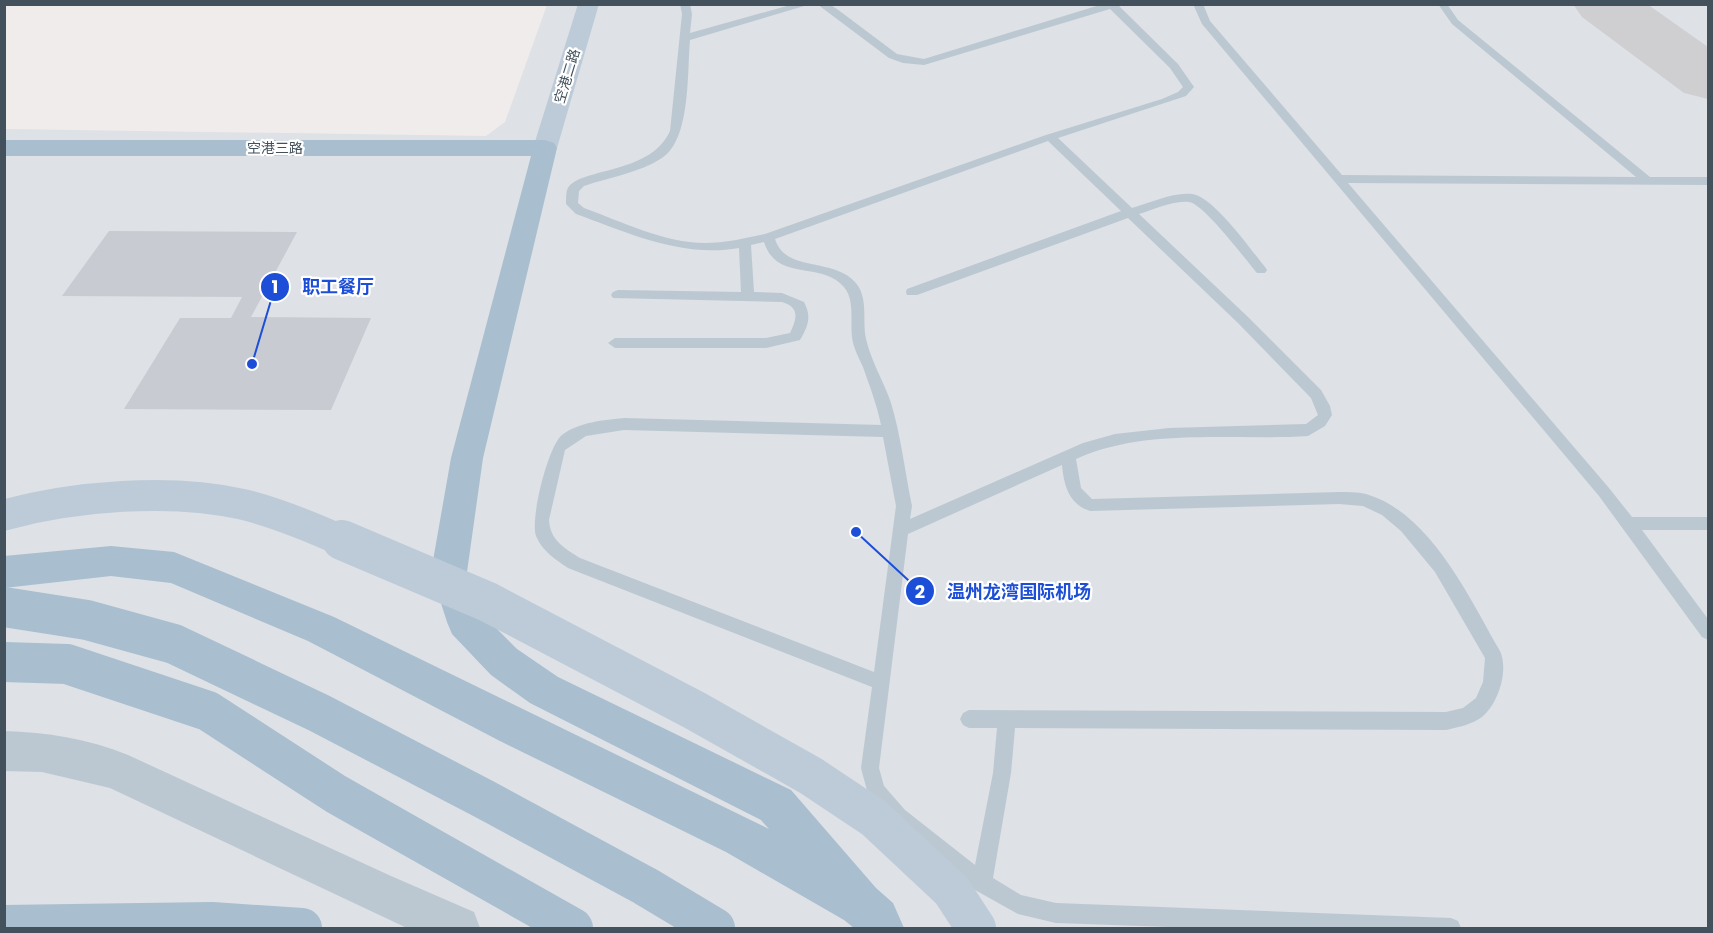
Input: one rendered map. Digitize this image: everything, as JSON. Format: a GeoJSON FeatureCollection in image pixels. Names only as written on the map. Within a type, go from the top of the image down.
{"type":"FeatureCollection","features":[{"type":"Feature","properties":{"kind":"main road","name":"空港二路"},"geometry":{"type":"LineString","coordinates":[[543,157],[589,4]]}},
{"type":"Feature","properties":{"kind":"main road","name":"空港三路"},"geometry":{"type":"LineString","coordinates":[[4,148],[543,157]]}},
{"type":"Feature","properties":{"kind":"main road","name":"空港三路"},"geometry":{"type":"LineString","coordinates":[[4,165],[543,157]]}},
{"type":"Feature","properties":{"kind":"main road"},"geometry":{"type":"LineString","coordinates":[[543,157],[467,458],[449,572],[465,622],[504,662],[544,690],[776,805],[877,920]]}},
{"type":"Feature","properties":{"kind":"main road"},"geometry":{"type":"LineString","coordinates":[[4,514],[33,507],[112,497],[185,497],[242,504],[325,533],[477,598],[694,710],[811,776],[874,818],[952,891],[976,928]]}},
{"type":"Feature","properties":{"kind":"main road"},"geometry":{"type":"LineString","coordinates":[[4,572],[111,561],[174,568],[321,629],[522,731],[741,837],[877,920]]}},
{"type":"Feature","properties":{"kind":"main road"},"geometry":{"type":"LineString","coordinates":[[4,607],[87,620],[174,644],[319,713],[484,798],[645,886],[716,928]]}},
{"type":"Feature","properties":{"kind":"main road"},"geometry":{"type":"LineString","coordinates":[[4,662],[67,664],[208,711],[336,794],[573,928]]}},
{"type":"Feature","properties":{"kind":"main road"},"geometry":{"type":"LineString","coordinates":[[4,925],[212,922],[302,928]]}},
{"type":"Feature","properties":{"kind":"street"},"geometry":{"type":"LineString","coordinates":[[4,752],[42,752],[114,769],[375,892],[458,928]]}},
{"type":"Feature","properties":{"kind":"lane"},"geometry":{"type":"LineString","coordinates":[[685,4],[687,14],[676,131],[669,144],[660,154],[645,161],[580,183],[573,190],[572,204],[580,212],[670,241],[702,248],[732,246],[768,237],[1050,137],[1166,101],[1182,94],[1189,87],[1174,66],[1112,4],[924,62],[903,60],[892,56],[834,11],[821,4]]}},
{"type":"Feature","properties":{"kind":"lane"},"geometry":{"type":"LineString","coordinates":[[685,38],[807,4]]}},
{"type":"Feature","properties":{"kind":"lane"},"geometry":{"type":"LineString","coordinates":[[1198,4],[1205,22],[1604,492],[1708,632]]}},
{"type":"Feature","properties":{"kind":"lane"},"geometry":{"type":"LineString","coordinates":[[1442,4],[1455,22],[1648,181]]}},
{"type":"Feature","properties":{"kind":"lane"},"geometry":{"type":"LineString","coordinates":[[901,530],[1068,456],[1117,438],[1146,434],[1308,430],[1321,423],[1325,416],[1325,407],[1243,320],[1050,137]]}},
{"type":"Feature","properties":{"kind":"lane"},"geometry":{"type":"LineString","coordinates":[[1339,179],[1708,181]]}},
{"type":"Feature","properties":{"kind":"lane"},"geometry":{"type":"LineString","coordinates":[[912,292],[1129,213],[1172,200],[1192,198],[1200,201],[1261,270]]}},
{"type":"Feature","properties":{"kind":"lane"},"geometry":{"type":"LineString","coordinates":[[768,237],[773,252],[787,264],[822,269],[842,278],[851,286],[857,302],[859,339],[884,404],[904,506],[870,768],[876,791],[898,817],[982,883],[1018,904],[1056,913],[1451,928]]}},
{"type":"Feature","properties":{"kind":"lane"},"geometry":{"type":"LineString","coordinates":[[745,242],[748,297]]}},
{"type":"Feature","properties":{"kind":"lane"},"geometry":{"type":"LineString","coordinates":[[615,343],[766,343],[795,337],[802,326],[802,310],[798,303],[790,298],[618,295]]}},
{"type":"Feature","properties":{"kind":"lane"},"geometry":{"type":"LineString","coordinates":[[882,683],[574,563],[557,552],[544,539],[540,524],[560,447],[574,435],[598,426],[624,424],[889,431]]}},
{"type":"Feature","properties":{"kind":"lane"},"geometry":{"type":"LineString","coordinates":[[969,718],[1446,721],[1469,715],[1485,701],[1495,675],[1494,657],[1425,543],[1386,510],[1366,501],[1339,498],[1090,505],[1080,500],[1073,490],[1068,456]]}},
{"type":"Feature","properties":{"kind":"lane"},"geometry":{"type":"LineString","coordinates":[[1628,524],[1708,523]]}},
{"type":"Feature","properties":{"kind":"lane"},"geometry":{"type":"LineString","coordinates":[[982,883],[1002,773],[1007,719]]}},
{"type":"Feature","properties":{"kind":"shaded area"},"geometry":{"type":"Polygon","coordinates":[[[547,5],[1708,5],[1708,928],[5,928],[5,129],[486,136],[505,122],[547,5]]]}},
{"type":"Feature","properties":{"kind":"building"},"geometry":{"type":"Polygon","coordinates":[[[109,231],[297,232],[251,317],[371,318],[331,410],[124,409],[180,318],[231,318],[242,297],[62,296],[109,231]]]}},
{"type":"Feature","properties":{"kind":"taxiway"},"geometry":{"type":"LineString","coordinates":[[1604,4],[1708,78]]}},
{"type":"Feature","properties":{"kind":"place","name":"职工餐厅"},"geometry":{"type":"Point","coordinates":[252,364]}},
{"type":"Feature","properties":{"kind":"place","name":"温州龙湾国际机场"},"geometry":{"type":"Point","coordinates":[856,532]}}]}
